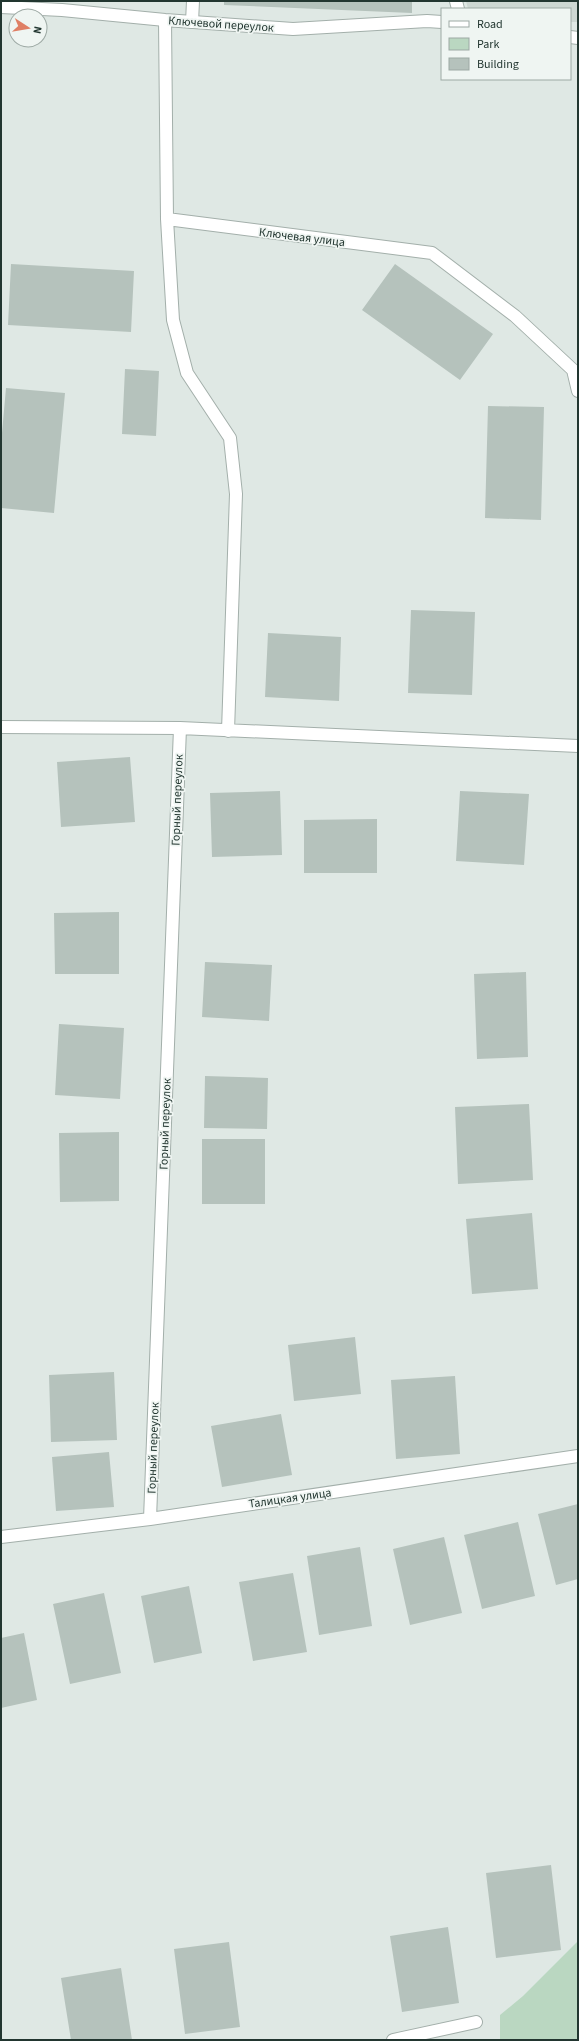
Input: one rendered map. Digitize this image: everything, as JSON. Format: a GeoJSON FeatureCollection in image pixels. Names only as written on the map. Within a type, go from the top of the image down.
{"type":"FeatureCollection","features":[{"type":"Feature","properties":{"kind":"street"},"geometry":{"type":"LineString","coordinates":[[192,22],[193,1]]}},
{"type":"Feature","properties":{"kind":"street","name":"Ключевой переулок"},"geometry":{"type":"LineString","coordinates":[[1,7],[62,10],[165,20],[293,29],[427,21],[441,22]]}},
{"type":"Feature","properties":{"kind":"street"},"geometry":{"type":"LineString","coordinates":[[165,20],[168,262],[173,320],[187,373],[230,438],[236,494],[228,731]]}},
{"type":"Feature","properties":{"kind":"street","name":"Ключевая улица"},"geometry":{"type":"LineString","coordinates":[[167,219],[432,253],[515,316],[561,359],[572,370],[578,391]]}},
{"type":"Feature","properties":{"kind":"street"},"geometry":{"type":"LineString","coordinates":[[1,727],[180,728],[578,746]]}},
{"type":"Feature","properties":{"kind":"street","name":"Горный переулок"},"geometry":{"type":"LineString","coordinates":[[150,1519],[180,728]]}},
{"type":"Feature","properties":{"kind":"street","name":"Талицкая улица"},"geometry":{"type":"LineString","coordinates":[[1,1538],[150,1519],[578,1456]]}},
{"type":"Feature","properties":{"kind":"street"},"geometry":{"type":"LineString","coordinates":[[393,2040],[476,2022]]}},
{"type":"Feature","properties":{"kind":"shaded area"},"geometry":{"type":"Polygon","coordinates":[[[466,1],[578,1],[578,22],[571,22],[571,8],[468,8],[466,1]]]}},
{"type":"Feature","properties":{"kind":"green space"},"geometry":{"type":"Polygon","coordinates":[[[578,1941],[578,2040],[500,2040],[500,2015],[523,1996],[578,1941]]]}},
{"type":"Feature","properties":{"kind":"building"},"geometry":{"type":"Polygon","coordinates":[[[224,1],[412,1],[412,13],[224,5],[224,1]]]}},
{"type":"Feature","properties":{"kind":"building"},"geometry":{"type":"Polygon","coordinates":[[[11,264],[134,271],[131,332],[8,325],[11,264]]]}},
{"type":"Feature","properties":{"kind":"building"},"geometry":{"type":"Polygon","coordinates":[[[395,264],[493,334],[460,380],[362,310],[395,264]]]}},
{"type":"Feature","properties":{"kind":"building"},"geometry":{"type":"Polygon","coordinates":[[[125,369],[159,371],[156,436],[122,434],[125,369]]]}},
{"type":"Feature","properties":{"kind":"building"},"geometry":{"type":"Polygon","coordinates":[[[6,388],[65,393],[54,513],[1,508],[1,444],[6,388]]]}},
{"type":"Feature","properties":{"kind":"building"},"geometry":{"type":"Polygon","coordinates":[[[488,406],[544,407],[541,520],[485,518],[488,406]]]}},
{"type":"Feature","properties":{"kind":"building"},"geometry":{"type":"Polygon","coordinates":[[[411,610],[475,612],[472,695],[408,693],[411,610]]]}},
{"type":"Feature","properties":{"kind":"building"},"geometry":{"type":"Polygon","coordinates":[[[268,633],[341,637],[339,701],[265,697],[268,633]]]}},
{"type":"Feature","properties":{"kind":"building"},"geometry":{"type":"Polygon","coordinates":[[[130,757],[135,822],[61,827],[57,762],[130,757]]]}},
{"type":"Feature","properties":{"kind":"building"},"geometry":{"type":"Polygon","coordinates":[[[280,791],[282,855],[212,857],[210,793],[280,791]]]}},
{"type":"Feature","properties":{"kind":"building"},"geometry":{"type":"Polygon","coordinates":[[[460,791],[529,794],[524,865],[456,861],[460,791]]]}},
{"type":"Feature","properties":{"kind":"building"},"geometry":{"type":"Polygon","coordinates":[[[377,819],[377,873],[304,873],[304,820],[377,819]]]}},
{"type":"Feature","properties":{"kind":"building"},"geometry":{"type":"Polygon","coordinates":[[[119,912],[119,974],[55,974],[54,913],[119,912]]]}},
{"type":"Feature","properties":{"kind":"building"},"geometry":{"type":"Polygon","coordinates":[[[205,962],[272,965],[269,1021],[202,1017],[205,962]]]}},
{"type":"Feature","properties":{"kind":"building"},"geometry":{"type":"Polygon","coordinates":[[[526,972],[528,1057],[477,1059],[474,974],[526,972]]]}},
{"type":"Feature","properties":{"kind":"building"},"geometry":{"type":"Polygon","coordinates":[[[59,1024],[124,1028],[120,1099],[55,1095],[59,1024]]]}},
{"type":"Feature","properties":{"kind":"building"},"geometry":{"type":"Polygon","coordinates":[[[205,1076],[268,1078],[267,1129],[204,1128],[205,1076]]]}},
{"type":"Feature","properties":{"kind":"building"},"geometry":{"type":"Polygon","coordinates":[[[529,1104],[533,1180],[458,1184],[455,1107],[529,1104]]]}},
{"type":"Feature","properties":{"kind":"building"},"geometry":{"type":"Polygon","coordinates":[[[119,1132],[119,1201],[60,1202],[59,1133],[119,1132]]]}},
{"type":"Feature","properties":{"kind":"building"},"geometry":{"type":"Polygon","coordinates":[[[202,1139],[265,1139],[265,1204],[202,1204],[202,1139]]]}},
{"type":"Feature","properties":{"kind":"building"},"geometry":{"type":"Polygon","coordinates":[[[532,1213],[538,1289],[472,1294],[466,1219],[532,1213]]]}},
{"type":"Feature","properties":{"kind":"building"},"geometry":{"type":"Polygon","coordinates":[[[355,1337],[361,1394],[294,1401],[288,1345],[355,1337]]]}},
{"type":"Feature","properties":{"kind":"building"},"geometry":{"type":"Polygon","coordinates":[[[114,1372],[117,1440],[51,1442],[49,1375],[114,1372]]]}},
{"type":"Feature","properties":{"kind":"building"},"geometry":{"type":"Polygon","coordinates":[[[455,1376],[460,1454],[396,1459],[391,1380],[455,1376]]]}},
{"type":"Feature","properties":{"kind":"building"},"geometry":{"type":"Polygon","coordinates":[[[281,1414],[292,1475],[222,1487],[211,1426],[281,1414]]]}},
{"type":"Feature","properties":{"kind":"building"},"geometry":{"type":"Polygon","coordinates":[[[109,1452],[114,1507],[56,1511],[52,1457],[109,1452]]]}},
{"type":"Feature","properties":{"kind":"building"},"geometry":{"type":"Polygon","coordinates":[[[578,1504],[578,1579],[556,1585],[538,1514],[578,1504]]]}},
{"type":"Feature","properties":{"kind":"building"},"geometry":{"type":"Polygon","coordinates":[[[518,1522],[535,1596],[482,1609],[464,1535],[518,1522]]]}},
{"type":"Feature","properties":{"kind":"building"},"geometry":{"type":"Polygon","coordinates":[[[444,1537],[462,1613],[410,1625],[393,1549],[444,1537]]]}},
{"type":"Feature","properties":{"kind":"building"},"geometry":{"type":"Polygon","coordinates":[[[360,1547],[372,1626],[319,1635],[307,1556],[360,1547]]]}},
{"type":"Feature","properties":{"kind":"building"},"geometry":{"type":"Polygon","coordinates":[[[293,1573],[307,1652],[253,1661],[239,1582],[293,1573]]]}},
{"type":"Feature","properties":{"kind":"building"},"geometry":{"type":"Polygon","coordinates":[[[189,1586],[202,1653],[154,1663],[141,1596],[189,1586]]]}},
{"type":"Feature","properties":{"kind":"building"},"geometry":{"type":"Polygon","coordinates":[[[104,1593],[121,1673],[70,1684],[53,1604],[104,1593]]]}},
{"type":"Feature","properties":{"kind":"building"},"geometry":{"type":"Polygon","coordinates":[[[24,1633],[37,1700],[1,1708],[1,1638],[24,1633]]]}},
{"type":"Feature","properties":{"kind":"building"},"geometry":{"type":"Polygon","coordinates":[[[551,1865],[561,1950],[496,1958],[486,1873],[551,1865]]]}},
{"type":"Feature","properties":{"kind":"building"},"geometry":{"type":"Polygon","coordinates":[[[448,1927],[459,2003],[402,2012],[390,1936],[448,1927]]]}},
{"type":"Feature","properties":{"kind":"building"},"geometry":{"type":"Polygon","coordinates":[[[229,1942],[240,2027],[185,2034],[174,1949],[229,1942]]]}},
{"type":"Feature","properties":{"kind":"building"},"geometry":{"type":"Polygon","coordinates":[[[121,1968],[132,2040],[71,2040],[61,1978],[121,1968]]]}}]}
